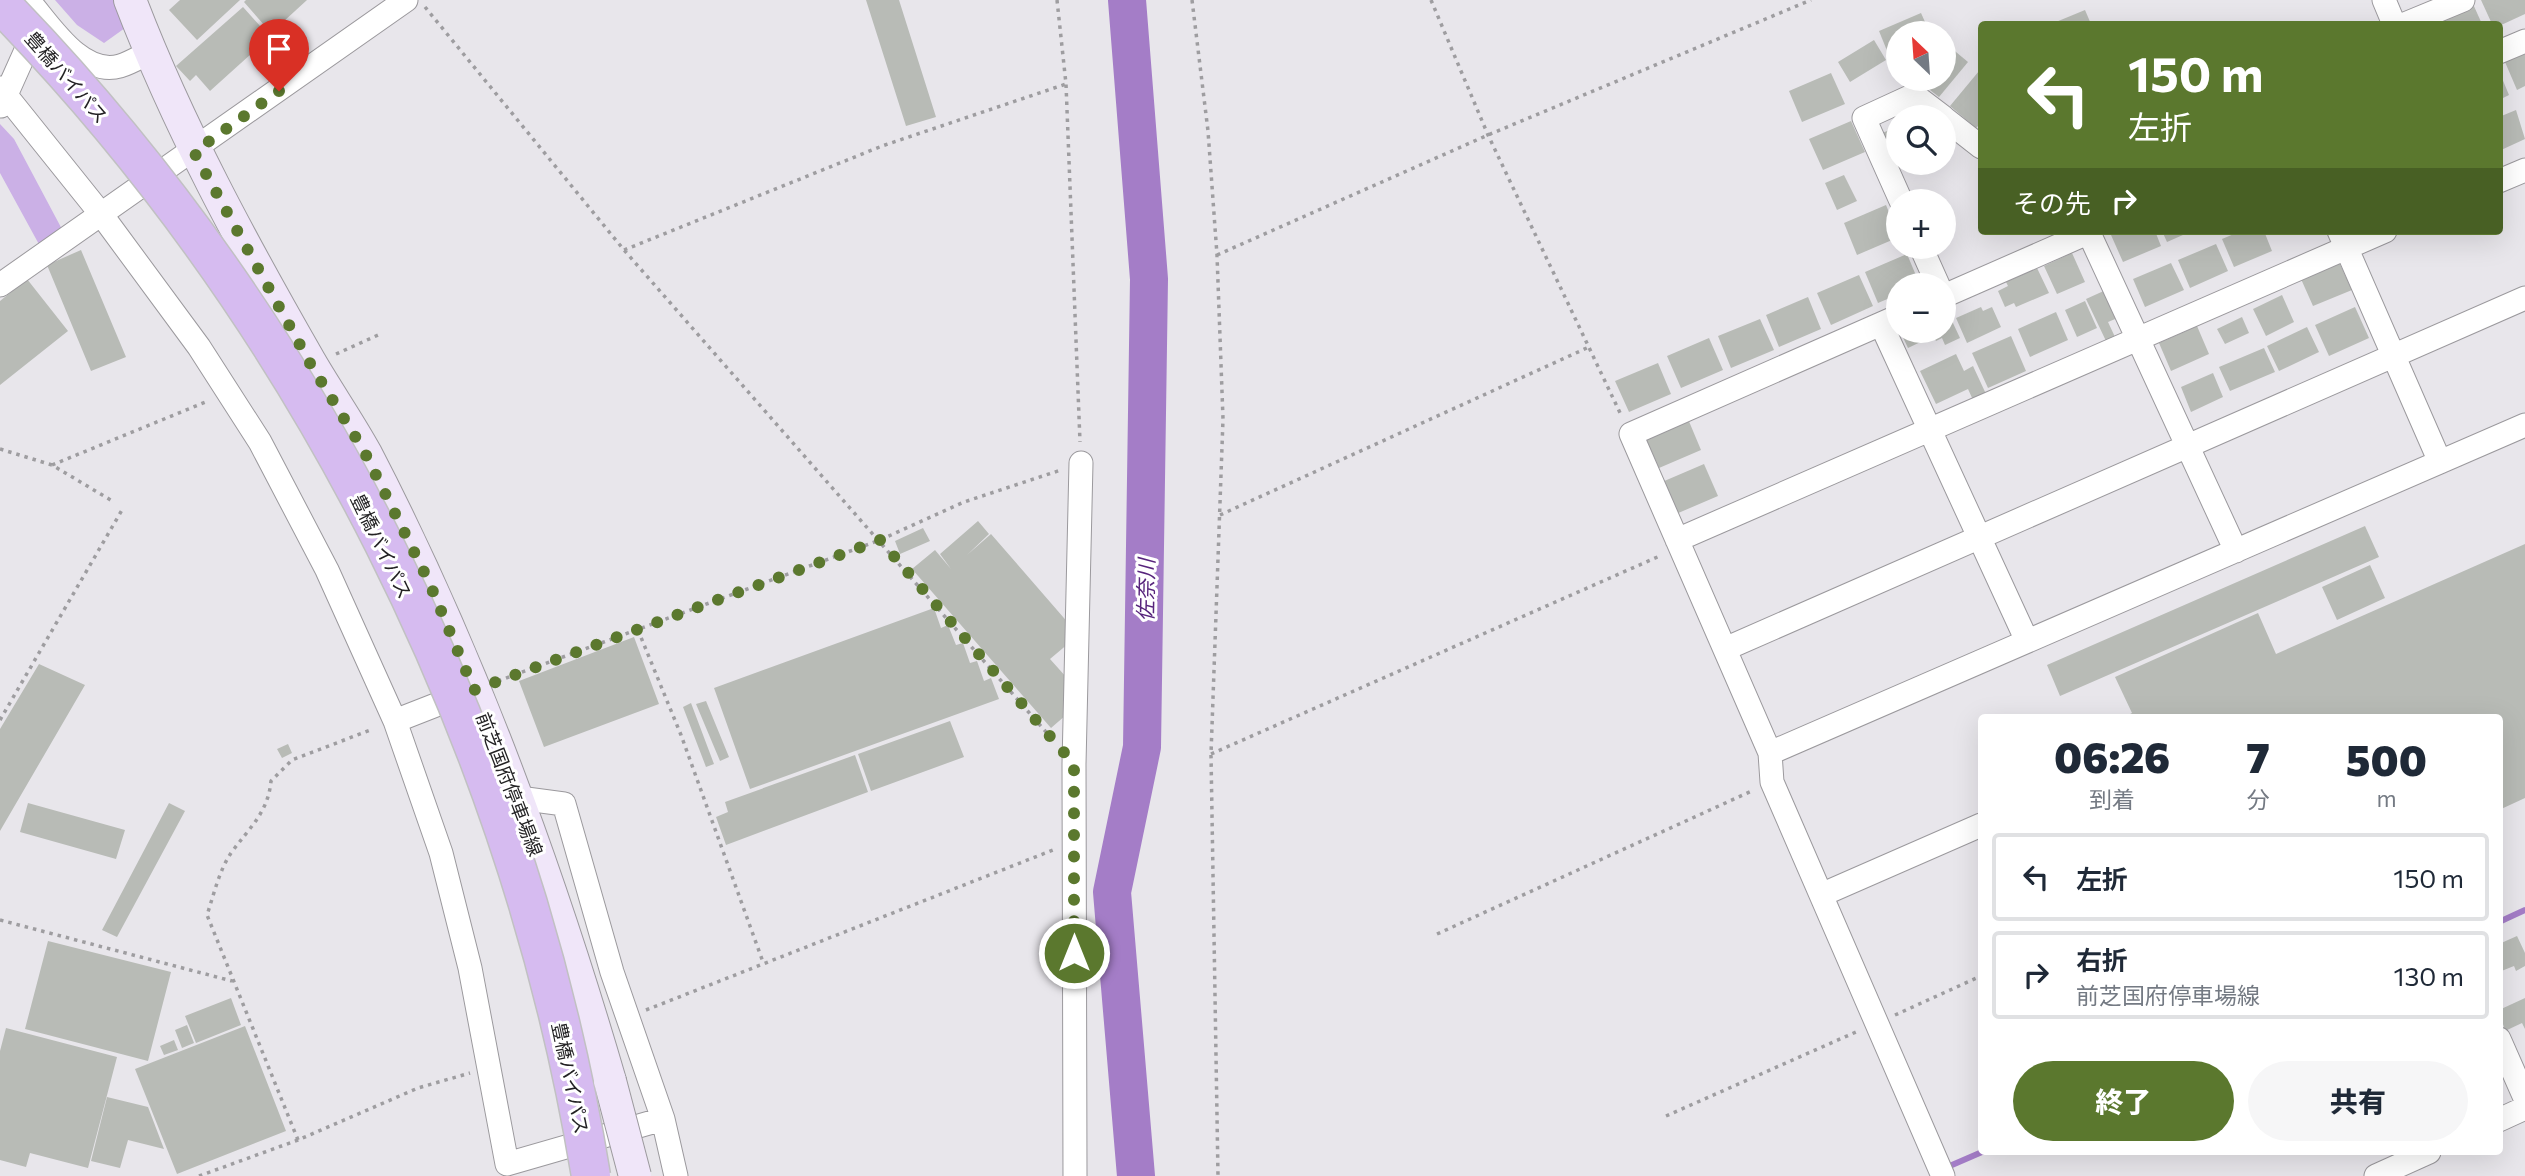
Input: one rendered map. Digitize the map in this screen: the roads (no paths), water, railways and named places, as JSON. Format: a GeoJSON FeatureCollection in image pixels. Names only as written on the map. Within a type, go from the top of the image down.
{"type":"FeatureCollection","features":[{"type":"Feature","properties":{"kind":"highway","name":"豊橋バイパス"},"geometry":{"type":"LineString","coordinates":[[0,3],[62,67],[172,200],[288,373],[388,552],[476,746],[536,936],[582,1118],[591,1176]]}},
{"type":"Feature","properties":{"kind":"highway","name":"豊橋バイパス"},"geometry":{"type":"LineString","coordinates":[[0,24],[51,77],[160,209],[274,382],[373,551],[461,759],[520,934],[566,1110],[577,1176]]}},
{"type":"Feature","properties":{"kind":"highway"},"geometry":{"type":"LineString","coordinates":[[582,1118],[597,1176]]}},
{"type":"Feature","properties":{"kind":"main road","name":"前芝国府停車場線"},"geometry":{"type":"LineString","coordinates":[[130,0],[194,152],[311,365],[370,463],[429,582],[519,798],[582,983],[635,1176]]}},
{"type":"Feature","properties":{"kind":"street"},"geometry":{"type":"LineString","coordinates":[[0,285],[194,152],[406,0]]}},
{"type":"Feature","properties":{"kind":"street"},"geometry":{"type":"LineString","coordinates":[[2384,0],[2393,21]]}},
{"type":"Feature","properties":{"kind":"street"},"geometry":{"type":"LineString","coordinates":[[2412,21],[2463,0]]}},
{"type":"Feature","properties":{"kind":"street"},"geometry":{"type":"LineString","coordinates":[[39,5],[78,56],[91,64],[119,66],[150,52]]}},
{"type":"Feature","properties":{"kind":"street"},"geometry":{"type":"LineString","coordinates":[[39,5],[2,97],[100,214],[168,301],[260,442],[327,570],[395,721],[441,853],[470,968],[507,1164],[663,1119]]}},
{"type":"Feature","properties":{"kind":"street"},"geometry":{"type":"LineString","coordinates":[[2503,50],[2525,41]]}},
{"type":"Feature","properties":{"kind":"street"},"geometry":{"type":"LineString","coordinates":[[1891,105],[1914,94],[1928,105]]}},
{"type":"Feature","properties":{"kind":"street"},"geometry":{"type":"LineString","coordinates":[[1886,107],[1864,118],[1886,167]]}},
{"type":"Feature","properties":{"kind":"street"},"geometry":{"type":"LineString","coordinates":[[1956,127],[1978,145]]}},
{"type":"Feature","properties":{"kind":"street"},"geometry":{"type":"LineString","coordinates":[[2503,179],[2525,170]]}},
{"type":"Feature","properties":{"kind":"street"},"geometry":{"type":"LineString","coordinates":[[1956,291],[2081,235]]}},
{"type":"Feature","properties":{"kind":"street"},"geometry":{"type":"LineString","coordinates":[[2092,235],[2235,551]]}},
{"type":"Feature","properties":{"kind":"street"},"geometry":{"type":"LineString","coordinates":[[1678,543],[2138,339],[2343,239],[2364,235]]}},
{"type":"Feature","properties":{"kind":"street"},"geometry":{"type":"LineString","coordinates":[[2343,239],[2440,462]]}},
{"type":"Feature","properties":{"kind":"street"},"geometry":{"type":"LineString","coordinates":[[1725,649],[2525,298]]}},
{"type":"Feature","properties":{"kind":"street"},"geometry":{"type":"LineString","coordinates":[[1886,322],[1631,434],[1770,753],[1772,782],[1943,1176]]}},
{"type":"Feature","properties":{"kind":"street"},"geometry":{"type":"LineString","coordinates":[[1898,343],[1929,430],[2027,641]]}},
{"type":"Feature","properties":{"kind":"street"},"geometry":{"type":"LineString","coordinates":[[1770,753],[2525,425]]}},
{"type":"Feature","properties":{"kind":"street"},"geometry":{"type":"LineString","coordinates":[[1075,1176],[1074,764],[1081,463]]}},
{"type":"Feature","properties":{"kind":"street"},"geometry":{"type":"LineString","coordinates":[[395,721],[474,690]]}},
{"type":"Feature","properties":{"kind":"street"},"geometry":{"type":"LineString","coordinates":[[519,798],[564,804],[628,1017],[663,1119],[676,1176]]}},
{"type":"Feature","properties":{"kind":"street"},"geometry":{"type":"LineString","coordinates":[[1821,895],[1978,826]]}},
{"type":"Feature","properties":{"kind":"street"},"geometry":{"type":"LineString","coordinates":[[2503,1048],[2525,1098]]}},
{"type":"Feature","properties":{"kind":"street"},"geometry":{"type":"LineString","coordinates":[[2503,1118],[2525,1108]]}},
{"type":"Feature","properties":{"kind":"street"},"geometry":{"type":"LineString","coordinates":[[2376,1176],[2423,1155]]}},
{"type":"Feature","properties":{"kind":"waterway","name":"佐奈川"},"geometry":{"type":"LineString","coordinates":[[1127,0],[1149,279],[1142,747],[1112,892],[1136,1176]]}},
{"type":"Feature","properties":{"kind":"waterway"},"geometry":{"type":"LineString","coordinates":[[2503,920],[2525,910]]}},
{"type":"Feature","properties":{"kind":"waterway"},"geometry":{"type":"LineString","coordinates":[[1945,1168],[1978,1154]]}}]}
